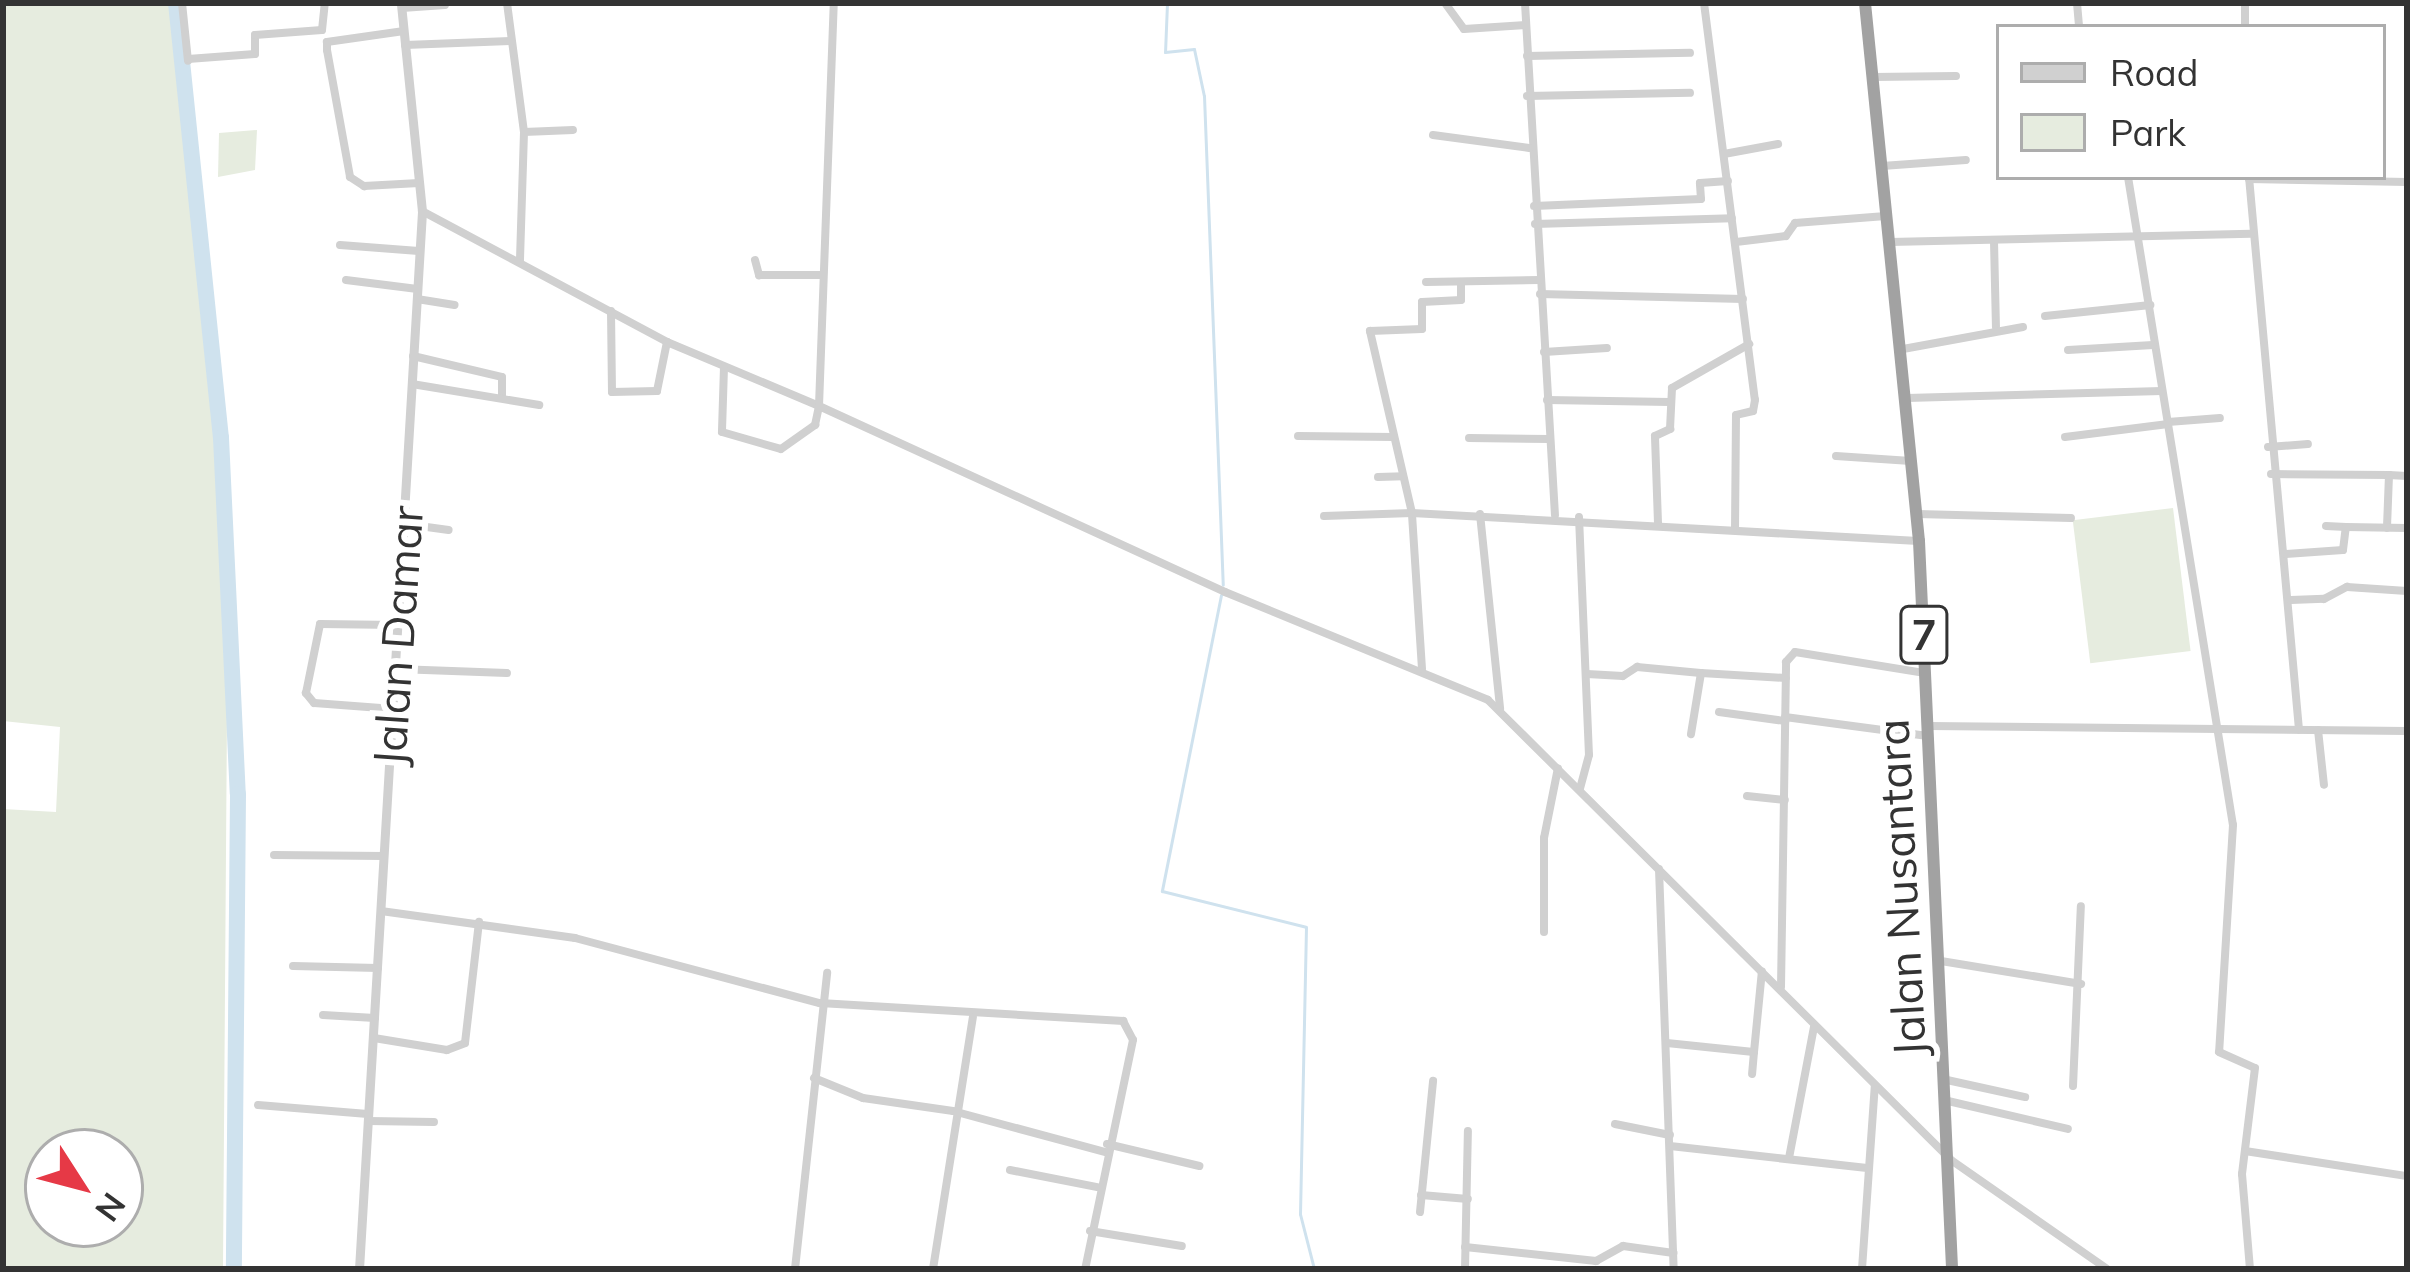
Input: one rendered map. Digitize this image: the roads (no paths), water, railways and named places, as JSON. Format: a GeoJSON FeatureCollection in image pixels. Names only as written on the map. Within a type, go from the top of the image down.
{"type":"FeatureCollection","features":[{"type":"Feature","properties":{"kind":"highway","name":"Jalan Nusantara"},"geometry":{"type":"LineString","coordinates":[[1865,3],[1919,542],[1951,1160],[1952,1269]]}},
{"type":"Feature","properties":{"kind":"street"},"geometry":{"type":"LineString","coordinates":[[182,3],[188,60],[254,54],[255,35],[325,27]]}},
{"type":"Feature","properties":{"kind":"street"},"geometry":{"type":"LineString","coordinates":[[325,3],[350,177],[364,186],[419,183]]}},
{"type":"Feature","properties":{"kind":"street"},"geometry":{"type":"LineString","coordinates":[[507,3],[524,132],[520,261]]}},
{"type":"Feature","properties":{"kind":"street"},"geometry":{"type":"LineString","coordinates":[[724,367],[718,422],[729,434],[781,448],[810,430],[819,406],[834,3]]}},
{"type":"Feature","properties":{"kind":"street"},"geometry":{"type":"LineString","coordinates":[[1445,3],[1464,29],[1526,25]]}},
{"type":"Feature","properties":{"kind":"street"},"geometry":{"type":"LineString","coordinates":[[1526,3],[1529,148],[1555,515]]}},
{"type":"Feature","properties":{"kind":"street"},"geometry":{"type":"LineString","coordinates":[[1703,3],[1756,407],[1736,415],[1735,530]]}},
{"type":"Feature","properties":{"kind":"street"},"geometry":{"type":"LineString","coordinates":[[402,5],[445,5]]}},
{"type":"Feature","properties":{"kind":"street","name":"Jalan Damar"},"geometry":{"type":"LineString","coordinates":[[359,1269],[422,211],[402,5]]}},
{"type":"Feature","properties":{"kind":"street"},"geometry":{"type":"LineString","coordinates":[[327,42],[404,31]]}},
{"type":"Feature","properties":{"kind":"street"},"geometry":{"type":"LineString","coordinates":[[405,45],[512,40]]}},
{"type":"Feature","properties":{"kind":"street"},"geometry":{"type":"LineString","coordinates":[[1527,56],[1690,53]]}},
{"type":"Feature","properties":{"kind":"street"},"geometry":{"type":"LineString","coordinates":[[1873,77],[1956,76]]}},
{"type":"Feature","properties":{"kind":"street"},"geometry":{"type":"LineString","coordinates":[[1527,96],[1690,92]]}},
{"type":"Feature","properties":{"kind":"street"},"geometry":{"type":"LineString","coordinates":[[524,132],[573,130]]}},
{"type":"Feature","properties":{"kind":"street"},"geometry":{"type":"LineString","coordinates":[[1433,135],[1529,148]]}},
{"type":"Feature","properties":{"kind":"street"},"geometry":{"type":"LineString","coordinates":[[1724,154],[1778,145]]}},
{"type":"Feature","properties":{"kind":"street"},"geometry":{"type":"LineString","coordinates":[[1882,166],[1966,160]]}},
{"type":"Feature","properties":{"kind":"street"},"geometry":{"type":"LineString","coordinates":[[2129,180],[2143,236],[2153,345],[2207,629],[2214,729],[2235,849],[2219,1052],[2255,1068],[2245,1151],[2250,1269]]}},
{"type":"Feature","properties":{"kind":"street"},"geometry":{"type":"LineString","coordinates":[[2249,180],[2271,474],[2290,599],[2299,730]]}},
{"type":"Feature","properties":{"kind":"street"},"geometry":{"type":"LineString","coordinates":[[2328,180],[2407,182]]}},
{"type":"Feature","properties":{"kind":"street"},"geometry":{"type":"LineString","coordinates":[[1534,206],[1701,199],[1700,183],[1728,182]]}},
{"type":"Feature","properties":{"kind":"street"},"geometry":{"type":"LineString","coordinates":[[422,211],[667,342],[819,406],[1221,590],[1422,669],[1500,709],[1951,1160],[2108,1269]]}},
{"type":"Feature","properties":{"kind":"street"},"geometry":{"type":"LineString","coordinates":[[1736,242],[1787,236],[1795,223],[1887,215]]}},
{"type":"Feature","properties":{"kind":"street"},"geometry":{"type":"LineString","coordinates":[[1535,224],[1732,218]]}},
{"type":"Feature","properties":{"kind":"street"},"geometry":{"type":"LineString","coordinates":[[1890,242],[2252,234]]}},
{"type":"Feature","properties":{"kind":"street"},"geometry":{"type":"LineString","coordinates":[[1903,349],[1987,338],[1996,327],[1994,241]]}},
{"type":"Feature","properties":{"kind":"street"},"geometry":{"type":"LineString","coordinates":[[340,245],[419,251]]}},
{"type":"Feature","properties":{"kind":"street"},"geometry":{"type":"LineString","coordinates":[[755,260],[759,275],[823,275]]}},
{"type":"Feature","properties":{"kind":"street"},"geometry":{"type":"LineString","coordinates":[[346,280],[455,305]]}},
{"type":"Feature","properties":{"kind":"street"},"geometry":{"type":"LineString","coordinates":[[1426,282],[1540,280]]}},
{"type":"Feature","properties":{"kind":"street"},"geometry":{"type":"LineString","coordinates":[[1422,669],[1412,514],[1370,331],[1422,329],[1422,302],[1461,300],[1461,282]]}},
{"type":"Feature","properties":{"kind":"street"},"geometry":{"type":"LineString","coordinates":[[1540,294],[1743,298]]}},
{"type":"Feature","properties":{"kind":"street"},"geometry":{"type":"LineString","coordinates":[[2044,316],[2150,305]]}},
{"type":"Feature","properties":{"kind":"street"},"geometry":{"type":"LineString","coordinates":[[611,311],[614,393],[657,391],[667,342]]}},
{"type":"Feature","properties":{"kind":"street"},"geometry":{"type":"LineString","coordinates":[[1996,327],[2024,327]]}},
{"type":"Feature","properties":{"kind":"street"},"geometry":{"type":"LineString","coordinates":[[1658,524],[1655,436],[1670,429],[1670,403],[1679,379],[1749,344]]}},
{"type":"Feature","properties":{"kind":"street"},"geometry":{"type":"LineString","coordinates":[[2068,350],[2153,345]]}},
{"type":"Feature","properties":{"kind":"street"},"geometry":{"type":"LineString","coordinates":[[1544,352],[1607,348]]}},
{"type":"Feature","properties":{"kind":"street"},"geometry":{"type":"LineString","coordinates":[[413,356],[502,377],[502,398]]}},
{"type":"Feature","properties":{"kind":"street"},"geometry":{"type":"LineString","coordinates":[[412,384],[539,405]]}},
{"type":"Feature","properties":{"kind":"street"},"geometry":{"type":"LineString","coordinates":[[1907,398],[2162,391]]}},
{"type":"Feature","properties":{"kind":"street"},"geometry":{"type":"LineString","coordinates":[[1547,400],[1670,403]]}},
{"type":"Feature","properties":{"kind":"street"},"geometry":{"type":"LineString","coordinates":[[2066,436],[2220,418]]}},
{"type":"Feature","properties":{"kind":"street"},"geometry":{"type":"LineString","coordinates":[[1298,436],[1394,437]]}},
{"type":"Feature","properties":{"kind":"street"},"geometry":{"type":"LineString","coordinates":[[1469,437],[1550,439]]}},
{"type":"Feature","properties":{"kind":"street"},"geometry":{"type":"LineString","coordinates":[[2269,447],[2308,443]]}},
{"type":"Feature","properties":{"kind":"street"},"geometry":{"type":"LineString","coordinates":[[1836,456],[1912,461]]}},
{"type":"Feature","properties":{"kind":"street"},"geometry":{"type":"LineString","coordinates":[[2271,474],[2407,476]]}},
{"type":"Feature","properties":{"kind":"street"},"geometry":{"type":"LineString","coordinates":[[1378,477],[1403,476]]}},
{"type":"Feature","properties":{"kind":"street"},"geometry":{"type":"LineString","coordinates":[[2387,528],[2389,476]]}},
{"type":"Feature","properties":{"kind":"street"},"geometry":{"type":"LineString","coordinates":[[1480,514],[1500,709]]}},
{"type":"Feature","properties":{"kind":"street"},"geometry":{"type":"LineString","coordinates":[[1917,514],[2071,518]]}},
{"type":"Feature","properties":{"kind":"street"},"geometry":{"type":"LineString","coordinates":[[1324,516],[1555,515],[1919,542]]}},
{"type":"Feature","properties":{"kind":"street"},"geometry":{"type":"LineString","coordinates":[[1579,517],[1589,754],[1580,789]]}},
{"type":"Feature","properties":{"kind":"street"},"geometry":{"type":"LineString","coordinates":[[406,524],[449,530]]}},
{"type":"Feature","properties":{"kind":"street"},"geometry":{"type":"LineString","coordinates":[[2326,526],[2407,528]]}},
{"type":"Feature","properties":{"kind":"street"},"geometry":{"type":"LineString","coordinates":[[2285,554],[2343,550],[2346,527]]}},
{"type":"Feature","properties":{"kind":"street"},"geometry":{"type":"LineString","coordinates":[[2290,599],[2324,599],[2347,587],[2407,591]]}},
{"type":"Feature","properties":{"kind":"street"},"geometry":{"type":"LineString","coordinates":[[394,709],[314,703],[306,693],[320,624],[400,625]]}},
{"type":"Feature","properties":{"kind":"street"},"geometry":{"type":"LineString","coordinates":[[1780,989],[1786,678],[1795,652],[1926,673]]}},
{"type":"Feature","properties":{"kind":"street"},"geometry":{"type":"LineString","coordinates":[[1587,674],[1623,676],[1637,667],[1786,678]]}},
{"type":"Feature","properties":{"kind":"street"},"geometry":{"type":"LineString","coordinates":[[397,669],[507,673]]}},
{"type":"Feature","properties":{"kind":"street"},"geometry":{"type":"LineString","coordinates":[[1691,734],[1701,673]]}},
{"type":"Feature","properties":{"kind":"street"},"geometry":{"type":"LineString","coordinates":[[1719,712],[1929,731],[2407,731]]}},
{"type":"Feature","properties":{"kind":"street"},"geometry":{"type":"LineString","coordinates":[[2318,730],[2324,785]]}},
{"type":"Feature","properties":{"kind":"street"},"geometry":{"type":"LineString","coordinates":[[1544,932],[1544,838],[1558,767]]}},
{"type":"Feature","properties":{"kind":"street"},"geometry":{"type":"LineString","coordinates":[[1747,796],[1785,800]]}},
{"type":"Feature","properties":{"kind":"street"},"geometry":{"type":"LineString","coordinates":[[274,855],[384,856]]}},
{"type":"Feature","properties":{"kind":"street"},"geometry":{"type":"LineString","coordinates":[[1659,866],[1674,1269]]}},
{"type":"Feature","properties":{"kind":"street"},"geometry":{"type":"LineString","coordinates":[[2073,1086],[2081,906]]}},
{"type":"Feature","properties":{"kind":"street"},"geometry":{"type":"LineString","coordinates":[[381,911],[575,938],[820,1003],[1131,1027],[1084,1269]]}},
{"type":"Feature","properties":{"kind":"street"},"geometry":{"type":"LineString","coordinates":[[374,1039],[462,1047],[479,922]]}},
{"type":"Feature","properties":{"kind":"street"},"geometry":{"type":"LineString","coordinates":[[1941,961],[2081,984]]}},
{"type":"Feature","properties":{"kind":"street"},"geometry":{"type":"LineString","coordinates":[[293,966],[378,968]]}},
{"type":"Feature","properties":{"kind":"street"},"geometry":{"type":"LineString","coordinates":[[1752,1074],[1762,971]]}},
{"type":"Feature","properties":{"kind":"street"},"geometry":{"type":"LineString","coordinates":[[795,1269],[820,1003],[827,974]]}},
{"type":"Feature","properties":{"kind":"street"},"geometry":{"type":"LineString","coordinates":[[323,1015],[375,1018]]}},
{"type":"Feature","properties":{"kind":"street"},"geometry":{"type":"LineString","coordinates":[[933,1269],[953,1111],[973,1017]]}},
{"type":"Feature","properties":{"kind":"street"},"geometry":{"type":"LineString","coordinates":[[1789,1158],[1814,1026]]}},
{"type":"Feature","properties":{"kind":"street"},"geometry":{"type":"LineString","coordinates":[[1667,1043],[1754,1052]]}},
{"type":"Feature","properties":{"kind":"street"},"geometry":{"type":"LineString","coordinates":[[814,1078],[863,1098],[953,1111],[1199,1166]]}},
{"type":"Feature","properties":{"kind":"street"},"geometry":{"type":"LineString","coordinates":[[1947,1080],[2025,1097]]}},
{"type":"Feature","properties":{"kind":"street"},"geometry":{"type":"LineString","coordinates":[[1420,1213],[1433,1081]]}},
{"type":"Feature","properties":{"kind":"street"},"geometry":{"type":"LineString","coordinates":[[1862,1269],[1865,1168],[1875,1084]]}},
{"type":"Feature","properties":{"kind":"street"},"geometry":{"type":"LineString","coordinates":[[1948,1101],[2068,1129]]}},
{"type":"Feature","properties":{"kind":"street"},"geometry":{"type":"LineString","coordinates":[[258,1105],[434,1122]]}},
{"type":"Feature","properties":{"kind":"street"},"geometry":{"type":"LineString","coordinates":[[1615,1124],[1670,1135]]}},
{"type":"Feature","properties":{"kind":"street"},"geometry":{"type":"LineString","coordinates":[[1465,1269],[1468,1131]]}},
{"type":"Feature","properties":{"kind":"street"},"geometry":{"type":"LineString","coordinates":[[1670,1146],[1865,1168]]}},
{"type":"Feature","properties":{"kind":"street"},"geometry":{"type":"LineString","coordinates":[[2245,1151],[2407,1175]]}},
{"type":"Feature","properties":{"kind":"street"},"geometry":{"type":"LineString","coordinates":[[1010,1170],[1097,1187]]}},
{"type":"Feature","properties":{"kind":"street"},"geometry":{"type":"LineString","coordinates":[[1421,1195],[1468,1199]]}},
{"type":"Feature","properties":{"kind":"street"},"geometry":{"type":"LineString","coordinates":[[1090,1232],[1182,1246]]}},
{"type":"Feature","properties":{"kind":"street"},"geometry":{"type":"LineString","coordinates":[[1465,1247],[1595,1261],[1623,1246],[1674,1253]]}},
{"type":"Feature","properties":{"kind":"waterway"},"geometry":{"type":"LineString","coordinates":[[176,3],[221,438],[238,794],[234,1269]]}},
{"type":"Feature","properties":{"kind":"waterway"},"geometry":{"type":"LineString","coordinates":[[1167,3],[1165,52],[1194,49],[1204,96],[1223,585]]}},
{"type":"Feature","properties":{"kind":"waterway"},"geometry":{"type":"LineString","coordinates":[[1221,595],[1162,891],[1306,927],[1300,1214],[1314,1269]]}}]}
